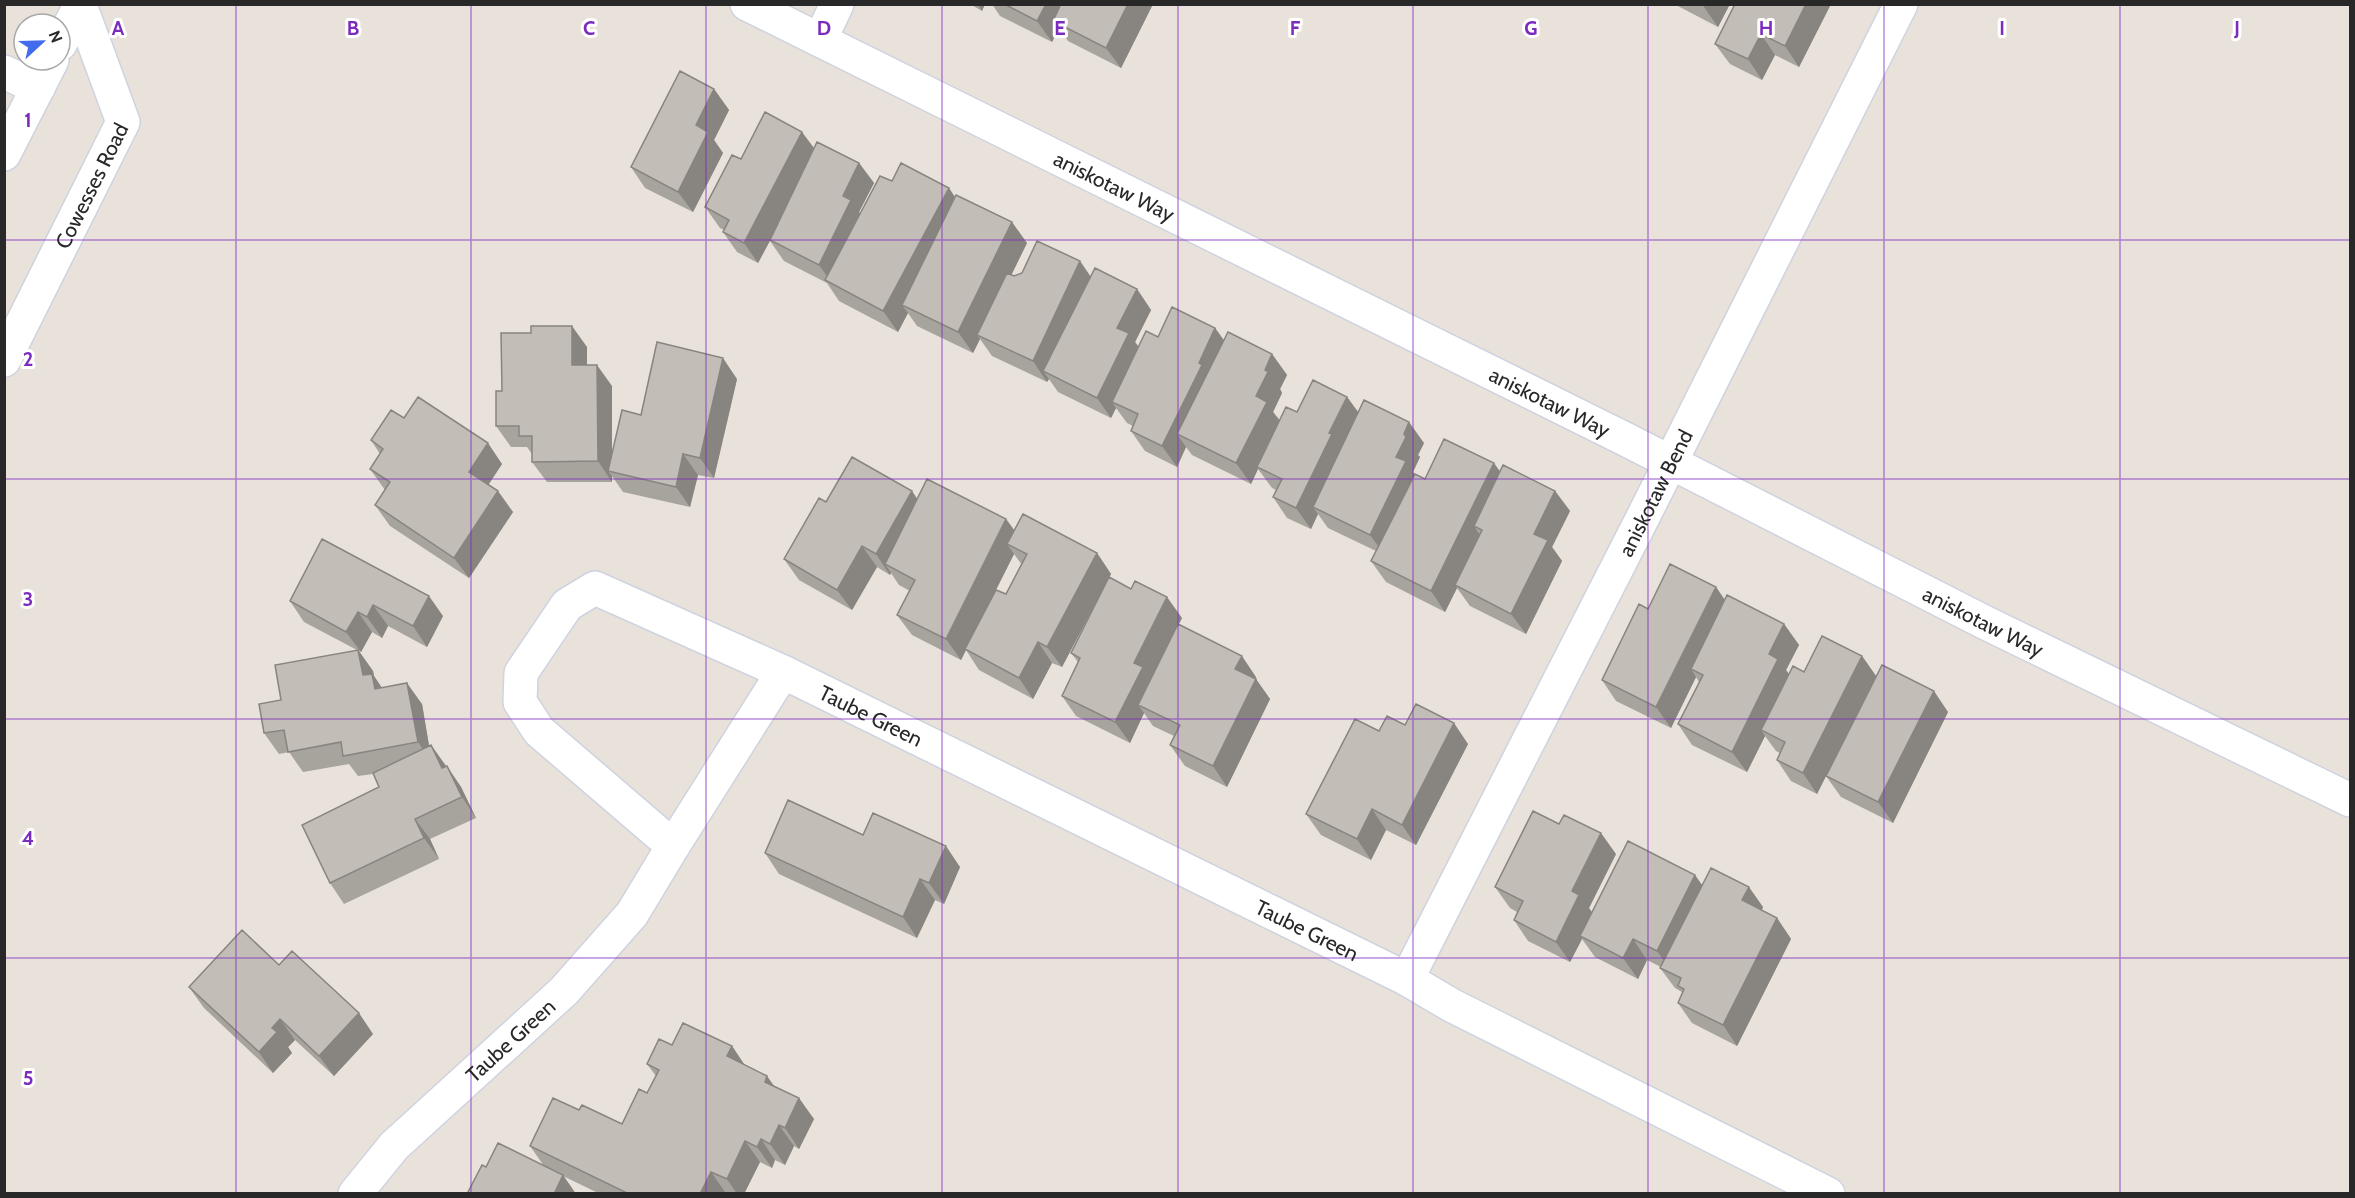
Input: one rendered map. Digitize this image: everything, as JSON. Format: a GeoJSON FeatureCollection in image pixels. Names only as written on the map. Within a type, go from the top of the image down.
{"type":"FeatureCollection","features":[{"type":"Feature","properties":{"kind":"street","name":"aniskotaw Way"},"geometry":{"type":"LineString","coordinates":[[747,4],[1671,462],[1986,623],[2350,800]]}},
{"type":"Feature","properties":{"kind":"street"},"geometry":{"type":"LineString","coordinates":[[820,39],[837,4]]}},
{"type":"Feature","properties":{"kind":"street","name":"aniskotaw Bend"},"geometry":{"type":"LineString","coordinates":[[1407,979],[1671,462],[1901,4]]}},
{"type":"Feature","properties":{"kind":"street","name":"Cowesses Road"},"geometry":{"type":"LineString","coordinates":[[72,22],[81,5]]}},
{"type":"Feature","properties":{"kind":"street","name":"Cowesses Road"},"geometry":{"type":"LineString","coordinates":[[4,360],[123,122],[81,5]]}},
{"type":"Feature","properties":{"kind":"street"},"geometry":{"type":"LineString","coordinates":[[4,72],[45,74],[4,154]]}},
{"type":"Feature","properties":{"kind":"street","name":"Taube Green"},"geometry":{"type":"LineString","coordinates":[[673,846],[539,731],[520,702],[521,673],[567,605],[595,588],[783,672],[1407,979],[1451,1005],[1828,1194]]}},
{"type":"Feature","properties":{"kind":"street","name":"Taube Green"},"geometry":{"type":"LineString","coordinates":[[355,1194],[394,1146],[564,991],[632,914],[783,672]]}},
{"type":"Feature","properties":{"kind":"building"},"geometry":{"type":"Polygon","coordinates":[[[1004,4],[1046,4],[1037,21],[1004,4]]]}},
{"type":"Feature","properties":{"kind":"building"},"geometry":{"type":"Polygon","coordinates":[[[1061,4],[1128,4],[1106,48],[1053,21],[1061,4]]]}},
{"type":"Feature","properties":{"kind":"building"},"geometry":{"type":"Polygon","coordinates":[[[1735,4],[1806,4],[1785,46],[1761,34],[1748,59],[1715,44],[1735,4]]]}},
{"type":"Feature","properties":{"kind":"building"},"geometry":{"type":"Polygon","coordinates":[[[680,71],[714,89],[696,125],[708,132],[678,192],[631,167],[680,71]]]}},
{"type":"Feature","properties":{"kind":"building"},"geometry":{"type":"Polygon","coordinates":[[[765,112],[802,132],[744,243],[723,232],[729,220],[705,207],[732,155],[741,159],[765,112]]]}},
{"type":"Feature","properties":{"kind":"building"},"geometry":{"type":"Polygon","coordinates":[[[817,142],[859,163],[843,196],[851,200],[819,265],[770,240],[817,142]]]}},
{"type":"Feature","properties":{"kind":"building"},"geometry":{"type":"Polygon","coordinates":[[[901,163],[949,188],[883,311],[825,280],[880,176],[892,181],[901,163]]]}},
{"type":"Feature","properties":{"kind":"building"},"geometry":{"type":"Polygon","coordinates":[[[956,195],[1012,222],[958,332],[902,305],[956,195]]]}},
{"type":"Feature","properties":{"kind":"building"},"geometry":{"type":"Polygon","coordinates":[[[1037,241],[1080,261],[1033,361],[977,335],[1007,273],[1014,276],[1022,273],[1037,241]]]}},
{"type":"Feature","properties":{"kind":"building"},"geometry":{"type":"Polygon","coordinates":[[[1095,268],[1137,289],[1117,328],[1129,333],[1097,398],[1043,371],[1095,268]]]}},
{"type":"Feature","properties":{"kind":"building"},"geometry":{"type":"Polygon","coordinates":[[[1172,307],[1215,328],[1199,363],[1202,365],[1162,446],[1131,431],[1138,414],[1112,402],[1146,331],[1158,337],[1172,307]]]}},
{"type":"Feature","properties":{"kind":"building"},"geometry":{"type":"Polygon","coordinates":[[[531,326],[572,326],[572,365],[597,365],[598,461],[532,462],[532,436],[519,436],[519,426],[496,426],[496,391],[502,391],[501,333],[531,333],[531,326]]]}},
{"type":"Feature","properties":{"kind":"building"},"geometry":{"type":"Polygon","coordinates":[[[1228,332],[1272,354],[1265,370],[1268,372],[1256,396],[1267,402],[1236,463],[1177,434],[1228,332]]]}},
{"type":"Feature","properties":{"kind":"building"},"geometry":{"type":"Polygon","coordinates":[[[657,342],[723,358],[700,458],[683,454],[676,487],[608,471],[622,410],[641,415],[657,342]]]}},
{"type":"Feature","properties":{"kind":"building"},"geometry":{"type":"Polygon","coordinates":[[[1313,380],[1347,397],[1329,433],[1332,434],[1296,508],[1273,497],[1282,479],[1257,467],[1286,407],[1297,412],[1313,380]]]}},
{"type":"Feature","properties":{"kind":"building"},"geometry":{"type":"Polygon","coordinates":[[[418,397],[488,443],[469,472],[498,491],[454,558],[375,505],[390,482],[370,469],[383,449],[371,440],[391,410],[404,418],[418,397]]]}},
{"type":"Feature","properties":{"kind":"building"},"geometry":{"type":"Polygon","coordinates":[[[1364,400],[1409,422],[1404,434],[1406,437],[1396,457],[1406,461],[1370,535],[1313,507],[1364,400]]]}},
{"type":"Feature","properties":{"kind":"building"},"geometry":{"type":"Polygon","coordinates":[[[1444,439],[1494,463],[1431,591],[1371,561],[1415,474],[1425,479],[1444,439]]]}},
{"type":"Feature","properties":{"kind":"building"},"geometry":{"type":"Polygon","coordinates":[[[852,457],[912,491],[876,554],[862,546],[837,590],[784,559],[819,498],[826,502],[852,457]]]}},
{"type":"Feature","properties":{"kind":"building"},"geometry":{"type":"Polygon","coordinates":[[[1503,465],[1555,491],[1534,534],[1548,540],[1511,614],[1455,585],[1482,530],[1474,526],[1503,465]]]}},
{"type":"Feature","properties":{"kind":"building"},"geometry":{"type":"Polygon","coordinates":[[[927,479],[1006,519],[946,639],[897,615],[915,580],[885,564],[927,479]]]}},
{"type":"Feature","properties":{"kind":"building"},"geometry":{"type":"Polygon","coordinates":[[[1023,514],[1097,553],[1047,647],[1038,642],[1019,678],[965,649],[996,590],[1006,594],[1027,554],[1007,544],[1023,514]]]}},
{"type":"Feature","properties":{"kind":"building"},"geometry":{"type":"Polygon","coordinates":[[[322,539],[429,596],[413,626],[373,605],[367,617],[358,612],[346,632],[290,601],[322,539]]]}},
{"type":"Feature","properties":{"kind":"building"},"geometry":{"type":"Polygon","coordinates":[[[1670,564],[1716,587],[1656,707],[1602,680],[1639,604],[1648,609],[1670,564]]]}},
{"type":"Feature","properties":{"kind":"building"},"geometry":{"type":"Polygon","coordinates":[[[1109,577],[1131,589],[1135,581],[1167,597],[1134,663],[1143,667],[1115,722],[1062,696],[1080,658],[1071,653],[1109,577]]]}},
{"type":"Feature","properties":{"kind":"building"},"geometry":{"type":"Polygon","coordinates":[[[1727,595],[1784,624],[1769,654],[1778,659],[1732,752],[1678,724],[1703,675],[1691,669],[1727,595]]]}},
{"type":"Feature","properties":{"kind":"building"},"geometry":{"type":"Polygon","coordinates":[[[1178,624],[1242,656],[1235,669],[1256,679],[1213,766],[1170,745],[1180,725],[1138,705],[1178,624]]]}},
{"type":"Feature","properties":{"kind":"building"},"geometry":{"type":"Polygon","coordinates":[[[1822,636],[1862,656],[1803,773],[1777,760],[1785,742],[1761,730],[1793,666],[1804,672],[1822,636]]]}},
{"type":"Feature","properties":{"kind":"building"},"geometry":{"type":"Polygon","coordinates":[[[358,650],[363,675],[372,674],[375,689],[407,683],[418,742],[343,756],[341,742],[288,752],[284,730],[264,733],[259,704],[281,700],[275,665],[358,650]]]}},
{"type":"Feature","properties":{"kind":"building"},"geometry":{"type":"Polygon","coordinates":[[[1882,665],[1934,691],[1878,802],[1826,776],[1882,665]]]}},
{"type":"Feature","properties":{"kind":"building"},"geometry":{"type":"Polygon","coordinates":[[[1416,704],[1454,723],[1402,825],[1372,809],[1357,839],[1306,814],[1355,719],[1379,731],[1387,716],[1405,725],[1416,704]]]}},
{"type":"Feature","properties":{"kind":"building"},"geometry":{"type":"Polygon","coordinates":[[[431,745],[442,768],[447,766],[462,797],[415,819],[424,838],[330,883],[302,825],[379,787],[373,773],[431,745]]]}},
{"type":"Feature","properties":{"kind":"building"},"geometry":{"type":"Polygon","coordinates":[[[788,800],[863,835],[873,813],[946,846],[929,883],[920,879],[903,917],[765,853],[788,800]]]}},
{"type":"Feature","properties":{"kind":"building"},"geometry":{"type":"Polygon","coordinates":[[[1533,811],[1559,824],[1564,815],[1601,833],[1572,891],[1579,895],[1556,942],[1514,920],[1523,901],[1495,887],[1533,811]]]}},
{"type":"Feature","properties":{"kind":"building"},"geometry":{"type":"Polygon","coordinates":[[[1628,841],[1695,875],[1657,951],[1633,939],[1623,958],[1580,936],[1628,841]]]}},
{"type":"Feature","properties":{"kind":"building"},"geometry":{"type":"Polygon","coordinates":[[[1711,868],[1749,887],[1742,900],[1777,918],[1723,1025],[1678,1003],[1684,989],[1678,986],[1681,978],[1660,968],[1711,868]]]}},
{"type":"Feature","properties":{"kind":"building"},"geometry":{"type":"Polygon","coordinates":[[[242,930],[279,965],[292,951],[359,1013],[319,1056],[280,1019],[272,1028],[277,1032],[259,1052],[189,987],[242,930]]]}},
{"type":"Feature","properties":{"kind":"building"},"geometry":{"type":"Polygon","coordinates":[[[683,1023],[732,1046],[727,1056],[767,1076],[765,1082],[799,1098],[785,1128],[779,1125],[770,1144],[761,1139],[757,1147],[745,1141],[727,1179],[711,1172],[700,1194],[629,1194],[530,1146],[553,1098],[579,1110],[582,1105],[622,1124],[639,1089],[647,1093],[659,1070],[647,1064],[659,1039],[672,1045],[683,1023]]]}},
{"type":"Feature","properties":{"kind":"building"},"geometry":{"type":"Polygon","coordinates":[[[498,1143],[563,1175],[554,1194],[467,1194],[482,1165],[486,1167],[498,1143]]]}}]}
